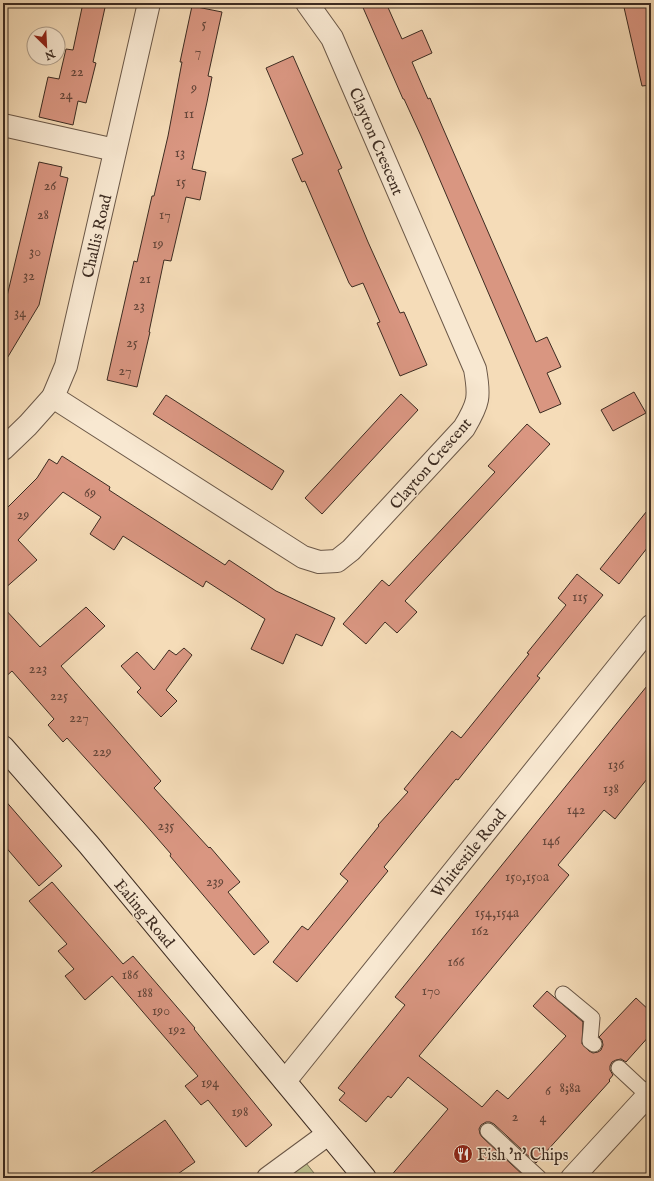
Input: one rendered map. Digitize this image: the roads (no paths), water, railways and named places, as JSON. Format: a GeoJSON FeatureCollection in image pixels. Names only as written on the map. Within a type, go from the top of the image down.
{"type":"FeatureCollection","features":[{"type":"Feature","properties":{"kind":"street","name":"Challis Road"},"geometry":{"type":"LineString","coordinates":[[3,449],[28,425],[53,397],[66,366],[149,3]]}},
{"type":"Feature","properties":{"kind":"street","name":"Clayton Crescent"},"geometry":{"type":"LineString","coordinates":[[53,397],[303,558],[319,562],[337,561],[351,550],[464,428],[475,410],[479,389],[475,369],[332,38],[307,3]]}},
{"type":"Feature","properties":{"kind":"street"},"geometry":{"type":"LineString","coordinates":[[3,125],[116,150]]}},
{"type":"Feature","properties":{"kind":"street","name":"Whitestile Road"},"geometry":{"type":"LineString","coordinates":[[284,1081],[651,626]]}},
{"type":"Feature","properties":{"kind":"street","name":"Ealing Road"},"geometry":{"type":"LineString","coordinates":[[3,747],[89,844],[365,1178]]}},
{"type":"Feature","properties":{"kind":"street"},"geometry":{"type":"LineString","coordinates":[[572,1178],[649,1093]]}},
{"type":"Feature","properties":{"kind":"street"},"geometry":{"type":"LineString","coordinates":[[268,1178],[328,1134]]}},
{"type":"Feature","properties":{"kind":"lane"},"geometry":{"type":"LineString","coordinates":[[563,994],[592,1018],[590,1041],[594,1044]]}},
{"type":"Feature","properties":{"kind":"lane"},"geometry":{"type":"LineString","coordinates":[[620,1068],[649,1093]]}},
{"type":"Feature","properties":{"kind":"lane"},"geometry":{"type":"LineString","coordinates":[[488,1131],[538,1178]]}},
{"type":"Feature","properties":{"kind":"place","name":"Fish 'n' Chips"},"geometry":{"type":"Point","coordinates":[463,1154]}}]}
